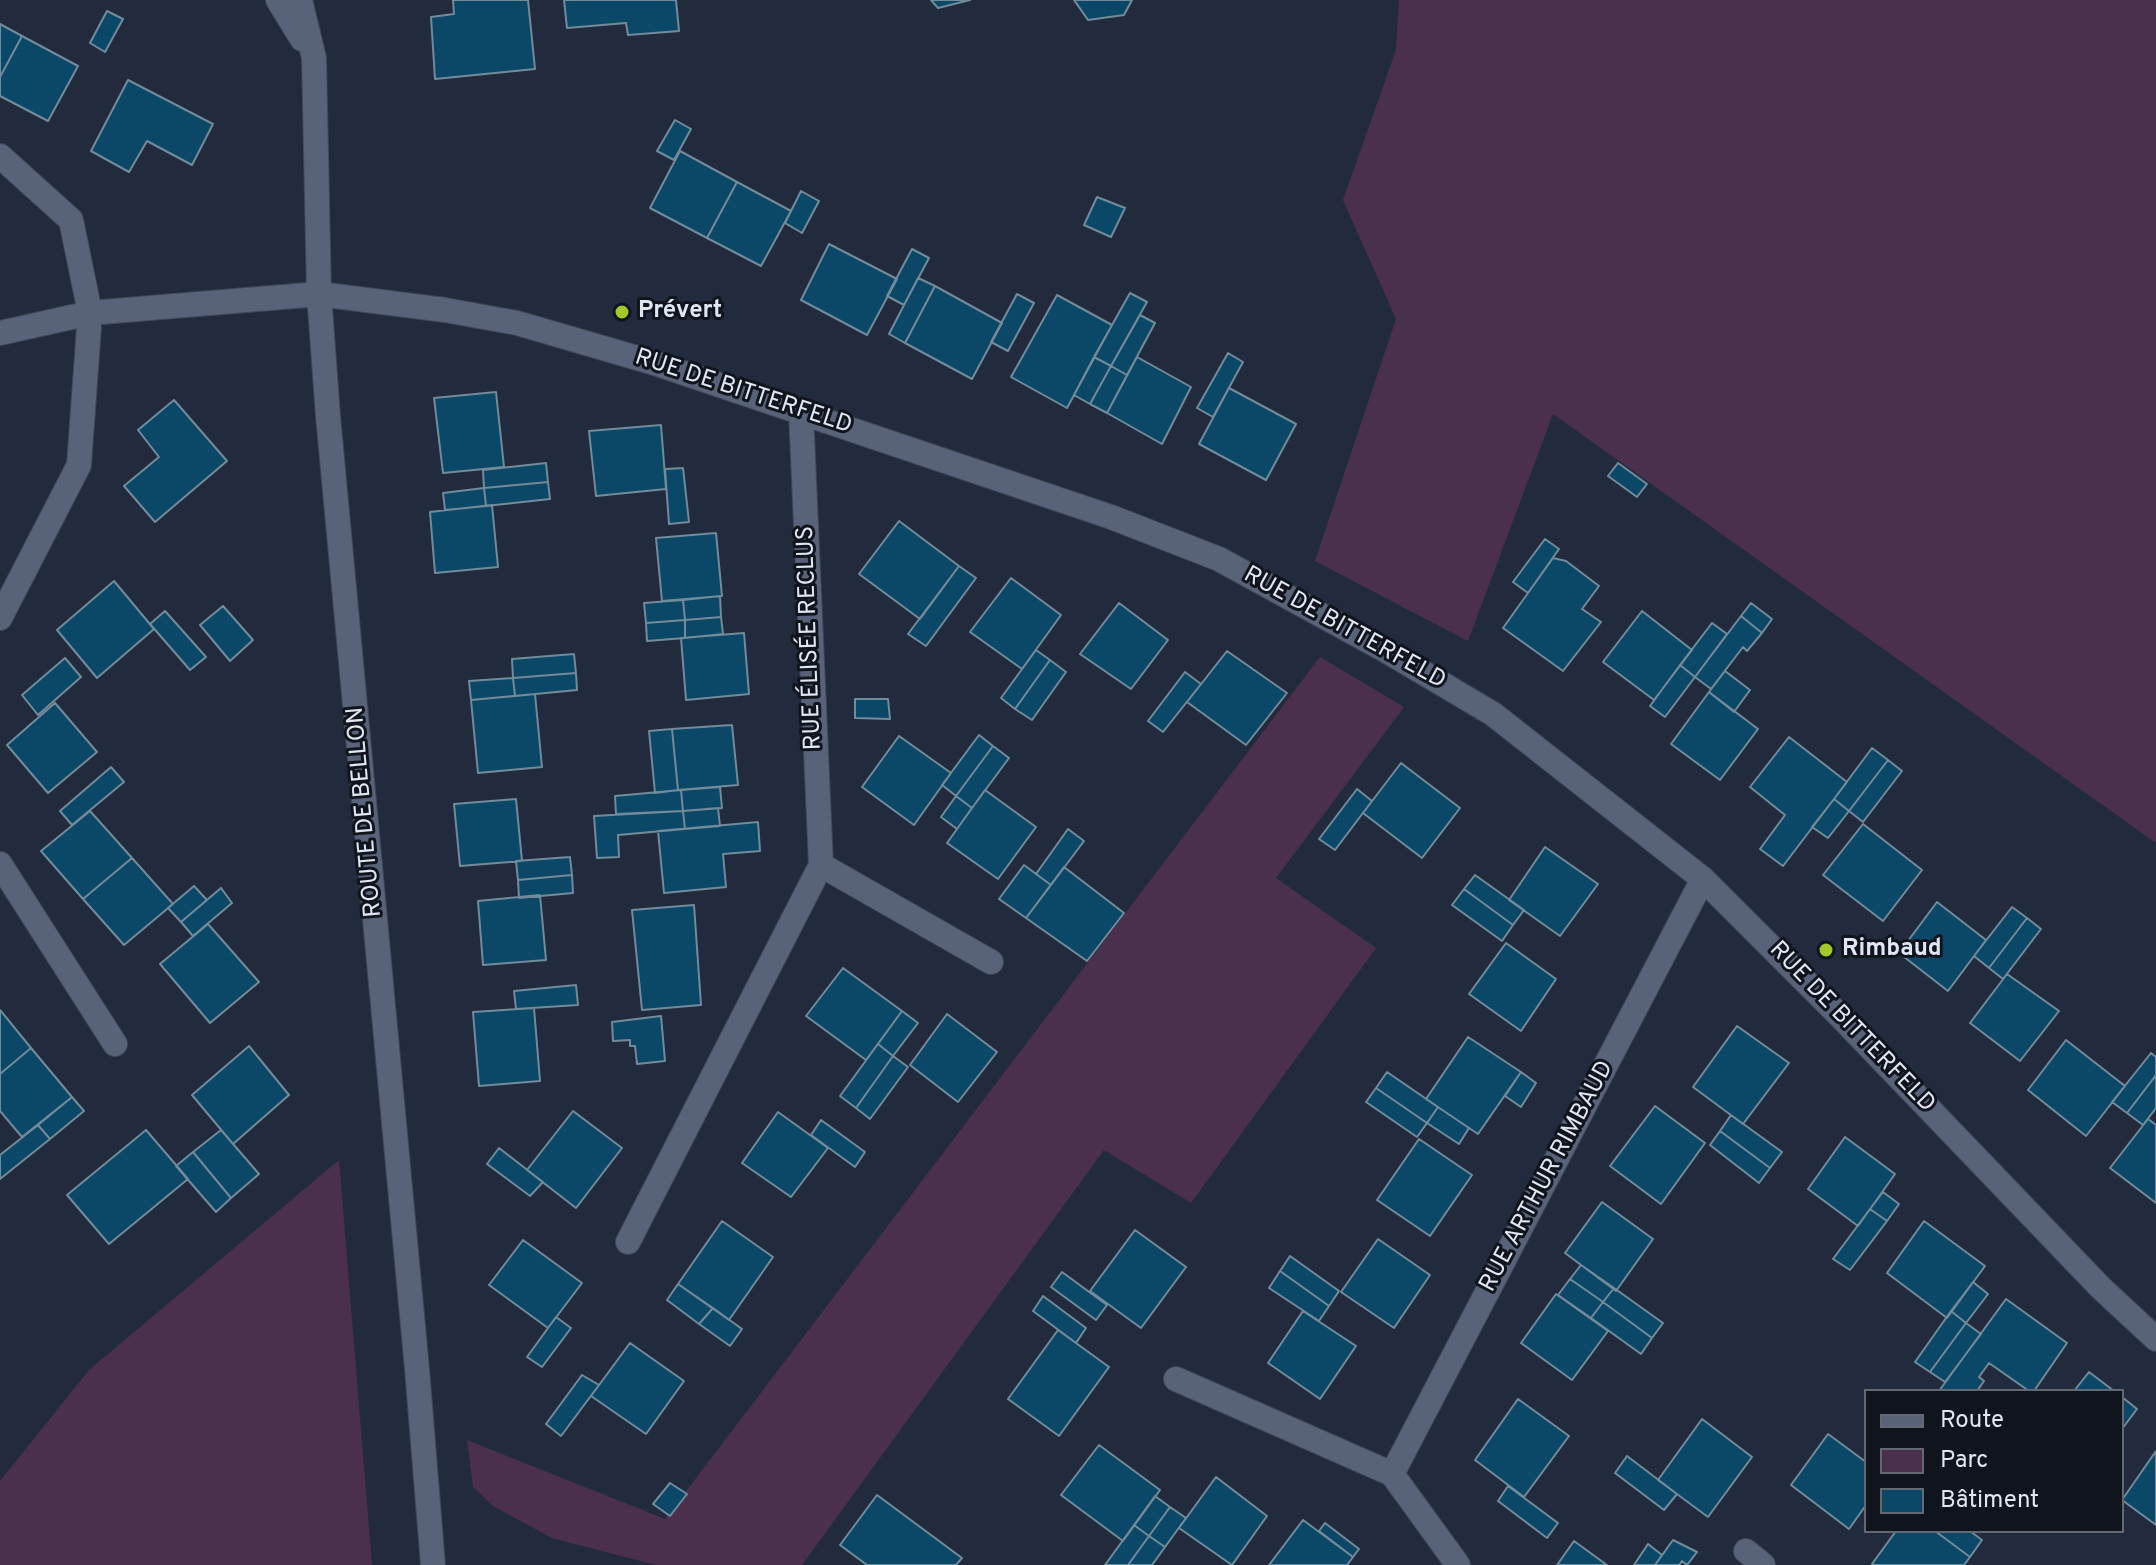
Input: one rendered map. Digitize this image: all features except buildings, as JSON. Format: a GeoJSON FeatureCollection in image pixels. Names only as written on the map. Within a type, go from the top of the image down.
{"type":"FeatureCollection","features":[{"type":"Feature","properties":{"kind":"street"},"geometry":{"type":"LineString","coordinates":[[278,0],[314,58]]}},
{"type":"Feature","properties":{"kind":"street","name":"ROUTE DE BELLON"},"geometry":{"type":"LineString","coordinates":[[300,0],[314,58],[319,294],[328,416],[433,1565]]}},
{"type":"Feature","properties":{"kind":"street"},"geometry":{"type":"LineString","coordinates":[[0,156],[71,220],[90,313],[79,465],[0,618]]}},
{"type":"Feature","properties":{"kind":"street","name":"RUE DE BITTERFELD"},"geometry":{"type":"LineString","coordinates":[[0,333],[90,313],[319,294],[445,310],[517,323],[651,362],[801,412],[1111,517],[1219,559],[1385,650],[1493,714],[1703,879],[1841,1017],[2101,1288],[2156,1339]]}},
{"type":"Feature","properties":{"kind":"street","name":"RUE ÉLISÉE RECLUS"},"geometry":{"type":"LineString","coordinates":[[628,1242],[821,865],[801,412]]}},
{"type":"Feature","properties":{"kind":"street"},"geometry":{"type":"LineString","coordinates":[[0,864],[115,1044]]}},
{"type":"Feature","properties":{"kind":"street"},"geometry":{"type":"LineString","coordinates":[[821,865],[991,962]]}},
{"type":"Feature","properties":{"kind":"street","name":"RUE ARTHUR RIMBAUD"},"geometry":{"type":"LineString","coordinates":[[1392,1474],[1703,879]]}},
{"type":"Feature","properties":{"kind":"street"},"geometry":{"type":"LineString","coordinates":[[1176,1379],[1392,1474],[1458,1565]]}},
{"type":"Feature","properties":{"kind":"green space"},"geometry":{"type":"Polygon","coordinates":[[[1399,0],[2156,0],[2156,843],[1553,414],[1468,641],[1315,561],[1396,319],[1343,200],[1396,50],[1399,0]]]}},
{"type":"Feature","properties":{"kind":"green space"},"geometry":{"type":"Polygon","coordinates":[[[1320,657],[1404,707],[1276,878],[1376,948],[1191,1203],[1104,1150],[802,1565],[656,1565],[552,1538],[493,1506],[473,1487],[467,1440],[665,1519],[1320,657]]]}},
{"type":"Feature","properties":{"kind":"green space"},"geometry":{"type":"Polygon","coordinates":[[[339,1160],[372,1565],[0,1565],[0,1481],[89,1370],[339,1160]]]}},
{"type":"Feature","properties":{"kind":"place","name":"Prévert"},"geometry":{"type":"Point","coordinates":[622,312]}},
{"type":"Feature","properties":{"kind":"place","name":"Rimbaud"},"geometry":{"type":"Point","coordinates":[1826,950]}}]}
